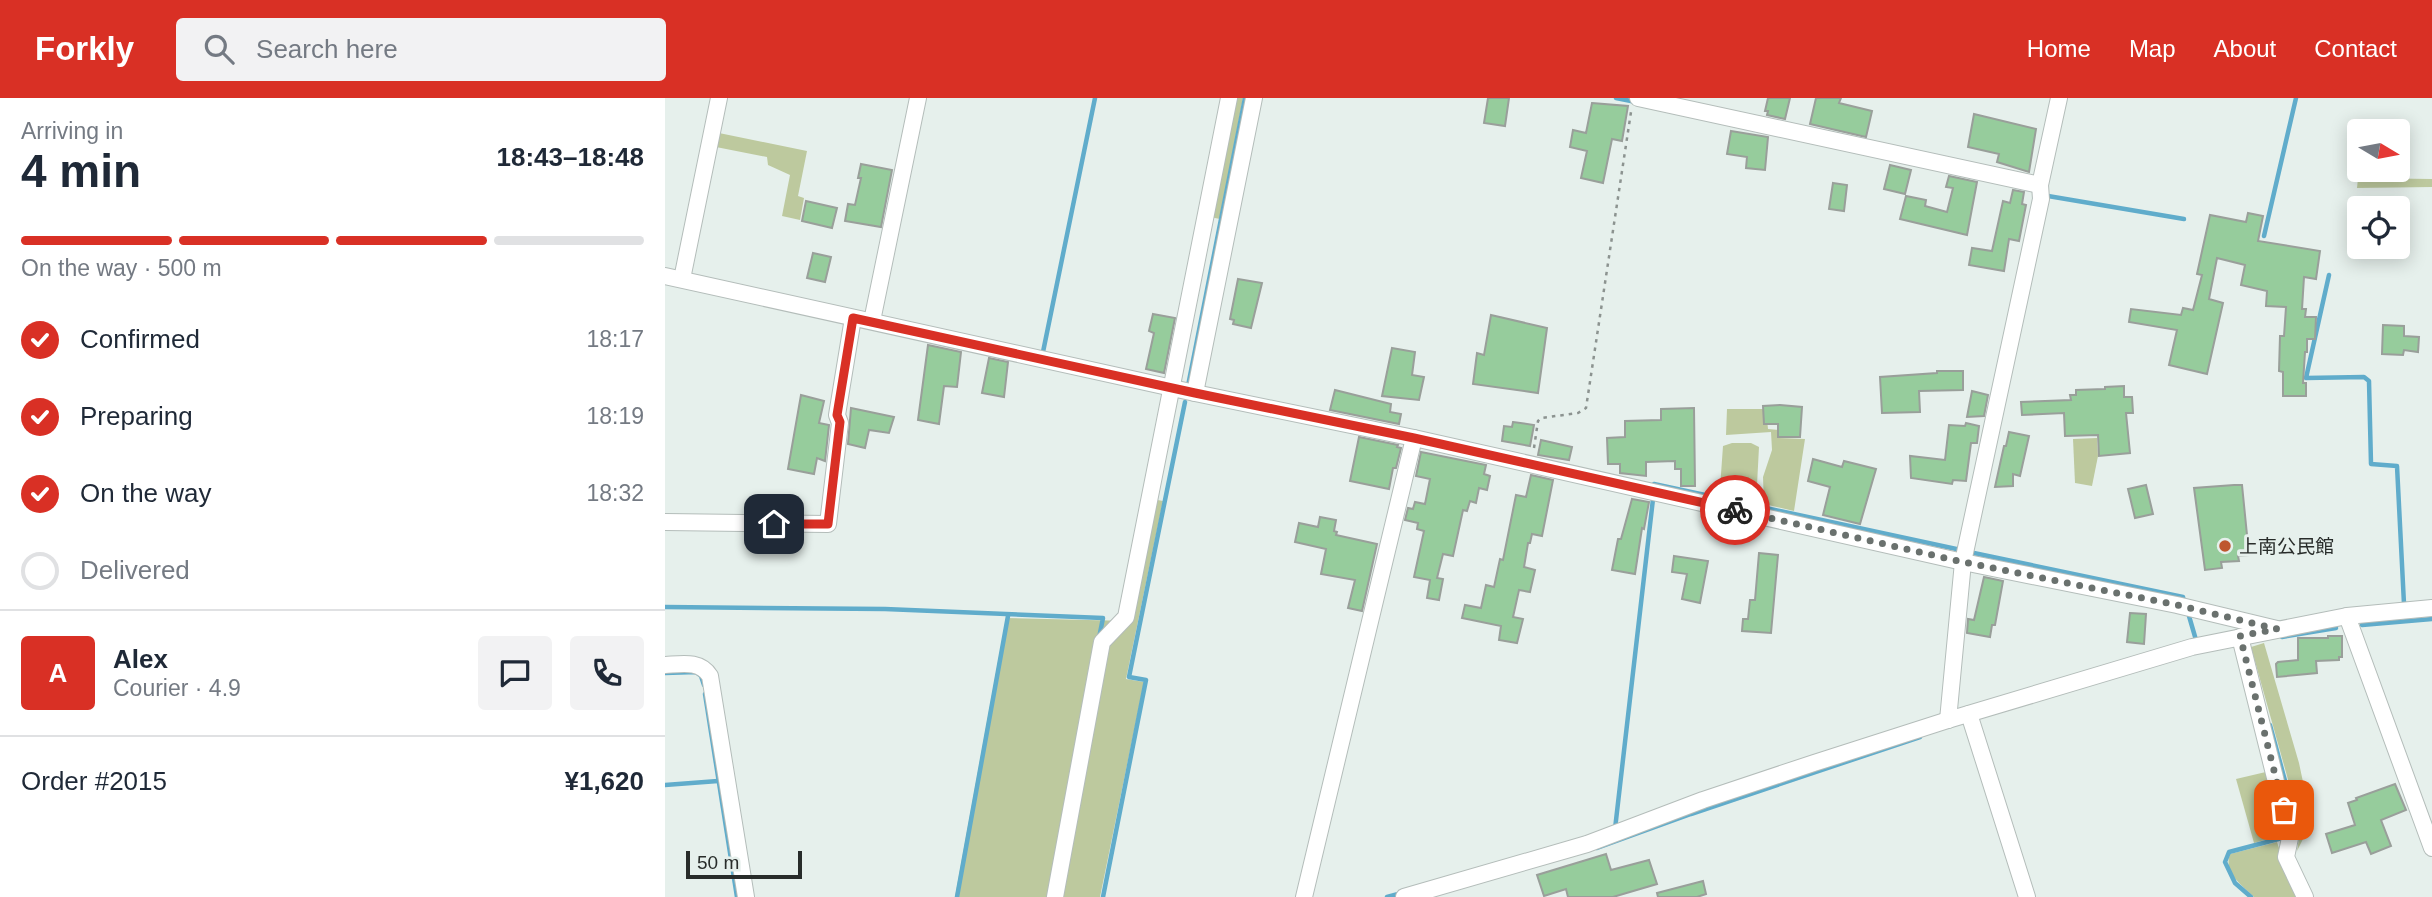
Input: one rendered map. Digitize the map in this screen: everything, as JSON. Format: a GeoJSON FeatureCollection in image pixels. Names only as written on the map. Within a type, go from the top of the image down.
{"type":"FeatureCollection","features":[{"type":"Feature","properties":{"kind":"street"},"geometry":{"type":"LineString","coordinates":[[683,274],[719,98]]}},
{"type":"Feature","properties":{"kind":"street"},"geometry":{"type":"LineString","coordinates":[[873,317],[918,98]]}},
{"type":"Feature","properties":{"kind":"street"},"geometry":{"type":"LineString","coordinates":[[1055,897],[1102,642],[1126,618],[1229,98]]}},
{"type":"Feature","properties":{"kind":"street"},"geometry":{"type":"LineString","coordinates":[[1196,388],[1254,98]]}},
{"type":"Feature","properties":{"kind":"street"},"geometry":{"type":"LineString","coordinates":[[1948,720],[1965,554],[2041,199],[2040,186],[2059,98]]}},
{"type":"Feature","properties":{"kind":"street"},"geometry":{"type":"LineString","coordinates":[[1635,101],[2040,186]]}},
{"type":"Feature","properties":{"kind":"street"},"geometry":{"type":"LineString","coordinates":[[665,275],[683,274],[853,318],[873,317],[1414,438],[1965,554],[2277,629]]}},
{"type":"Feature","properties":{"kind":"street"},"geometry":{"type":"LineString","coordinates":[[665,523],[828,524],[840,422],[837,415],[853,318]]}},
{"type":"Feature","properties":{"kind":"street"},"geometry":{"type":"LineString","coordinates":[[1304,897],[1414,438]]}},
{"type":"Feature","properties":{"kind":"street"},"geometry":{"type":"LineString","coordinates":[[1404,897],[1587,844],[1703,800],[1948,720],[1971,718],[2192,647],[2242,642],[2277,629],[2347,616],[2432,608]]}},
{"type":"Feature","properties":{"kind":"street"},"geometry":{"type":"LineString","coordinates":[[2347,616],[2432,848]]}},
{"type":"Feature","properties":{"kind":"street"},"geometry":{"type":"LineString","coordinates":[[2242,642],[2290,838],[2286,857],[2305,897]]}},
{"type":"Feature","properties":{"kind":"street"},"geometry":{"type":"LineString","coordinates":[[665,664],[698,665],[705,667],[710,676],[746,897]]}},
{"type":"Feature","properties":{"kind":"street"},"geometry":{"type":"LineString","coordinates":[[1971,718],[2027,897]]}},
{"type":"Feature","properties":{"kind":"path"},"geometry":{"type":"LineString","coordinates":[[1532,455],[1538,421],[1541,418],[1578,413],[1586,408],[1635,101]]}},
{"type":"Feature","properties":{"kind":"green space"},"geometry":{"type":"Polygon","coordinates":[[[1234,98],[1243,98],[1220,219],[1210,217],[1234,98]]]}},
{"type":"Feature","properties":{"kind":"green space"},"geometry":{"type":"Polygon","coordinates":[[[719,133],[807,151],[798,196],[804,198],[800,220],[782,216],[790,175],[768,165],[767,157],[716,147],[719,133]]]}},
{"type":"Feature","properties":{"kind":"green space"},"geometry":{"type":"Polygon","coordinates":[[[2410,179],[2432,179],[2432,187],[2357,188],[2358,182],[2410,182],[2410,179]]]}},
{"type":"Feature","properties":{"kind":"green space"},"geometry":{"type":"Polygon","coordinates":[[[1727,409],[1766,409],[1768,429],[1779,430],[1779,438],[1805,439],[1794,511],[1764,504],[1763,477],[1772,450],[1771,432],[1726,435],[1727,409]]]}},
{"type":"Feature","properties":{"kind":"green space"},"geometry":{"type":"Polygon","coordinates":[[[2097,438],[2098,456],[2092,486],[2075,483],[2073,439],[2097,438]]]}},
{"type":"Feature","properties":{"kind":"green space"},"geometry":{"type":"Polygon","coordinates":[[[1751,443],[1759,447],[1756,504],[1723,496],[1723,489],[1720,488],[1723,446],[1751,443]]]}},
{"type":"Feature","properties":{"kind":"green space"},"geometry":{"type":"Polygon","coordinates":[[[1152,499],[1163,501],[1126,679],[1144,682],[1100,897],[955,897],[1006,618],[1129,621],[1152,499]]]}},
{"type":"Feature","properties":{"kind":"green space"},"geometry":{"type":"Polygon","coordinates":[[[2264,643],[2299,763],[2310,815],[2310,825],[2297,851],[2301,826],[2251,647],[2264,643]]]}},
{"type":"Feature","properties":{"kind":"green space"},"geometry":{"type":"Polygon","coordinates":[[[2270,771],[2285,834],[2254,843],[2236,779],[2270,771]]]}},
{"type":"Feature","properties":{"kind":"green space"},"geometry":{"type":"Polygon","coordinates":[[[2277,842],[2287,872],[2300,897],[2254,897],[2231,873],[2230,854],[2277,842]]]}},
{"type":"Feature","properties":{"kind":"building"},"geometry":{"type":"Polygon","coordinates":[[[1488,98],[1509,98],[1505,126],[1484,123],[1488,98]]]}},
{"type":"Feature","properties":{"kind":"building"},"geometry":{"type":"Polygon","coordinates":[[[1768,98],[1790,98],[1785,119],[1767,115],[1768,111],[1765,111],[1768,98]]]}},
{"type":"Feature","properties":{"kind":"building"},"geometry":{"type":"Polygon","coordinates":[[[1816,98],[1841,98],[1839,103],[1872,111],[1866,137],[1810,124],[1816,98]]]}},
{"type":"Feature","properties":{"kind":"building"},"geometry":{"type":"Polygon","coordinates":[[[1592,103],[1628,106],[1622,141],[1612,139],[1603,183],[1581,178],[1587,151],[1570,147],[1573,130],[1586,133],[1592,103]]]}},
{"type":"Feature","properties":{"kind":"building"},"geometry":{"type":"Polygon","coordinates":[[[1974,114],[2036,129],[2029,172],[1997,162],[1999,154],[1968,147],[1974,114]]]}},
{"type":"Feature","properties":{"kind":"building"},"geometry":{"type":"Polygon","coordinates":[[[1731,131],[1768,137],[1765,170],[1746,168],[1747,157],[1727,154],[1731,131]]]}},
{"type":"Feature","properties":{"kind":"building"},"geometry":{"type":"Polygon","coordinates":[[[861,164],[892,170],[881,227],[845,221],[848,204],[855,205],[861,164]]]}},
{"type":"Feature","properties":{"kind":"building"},"geometry":{"type":"Polygon","coordinates":[[[1890,165],[1911,170],[1905,194],[1884,189],[1890,165]]]}},
{"type":"Feature","properties":{"kind":"building"},"geometry":{"type":"Polygon","coordinates":[[[1949,176],[1977,182],[1967,235],[1900,219],[1906,196],[1926,200],[1925,206],[1947,212],[1953,188],[1946,187],[1949,176]]]}},
{"type":"Feature","properties":{"kind":"building"},"geometry":{"type":"Polygon","coordinates":[[[1833,183],[1847,185],[1844,211],[1829,209],[1833,183]]]}},
{"type":"Feature","properties":{"kind":"building"},"geometry":{"type":"Polygon","coordinates":[[[2013,190],[2024,192],[2022,204],[2026,205],[2019,241],[2009,239],[2004,271],[1969,265],[1972,248],[1992,251],[2003,201],[2010,203],[2013,190]]]}},
{"type":"Feature","properties":{"kind":"building"},"geometry":{"type":"Polygon","coordinates":[[[806,201],[837,208],[832,228],[802,221],[806,201]]]}},
{"type":"Feature","properties":{"kind":"building"},"geometry":{"type":"Polygon","coordinates":[[[2248,213],[2263,216],[2258,241],[2320,251],[2316,279],[2304,277],[2302,309],[2306,309],[2305,317],[2316,317],[2315,339],[2307,339],[2305,352],[2303,383],[2306,383],[2306,396],[2283,396],[2283,372],[2279,371],[2280,336],[2284,336],[2286,307],[2266,306],[2267,291],[2241,285],[2245,265],[2217,258],[2209,299],[2223,303],[2207,374],[2169,365],[2177,330],[2129,322],[2131,309],[2181,315],[2183,308],[2193,310],[2202,275],[2197,274],[2210,215],[2246,222],[2248,213]]]}},
{"type":"Feature","properties":{"kind":"building"},"geometry":{"type":"Polygon","coordinates":[[[813,253],[831,257],[825,282],[807,278],[813,253]]]}},
{"type":"Feature","properties":{"kind":"building"},"geometry":{"type":"Polygon","coordinates":[[[1238,279],[1262,283],[1251,328],[1233,324],[1234,320],[1230,319],[1238,279]]]}},
{"type":"Feature","properties":{"kind":"building"},"geometry":{"type":"Polygon","coordinates":[[[1153,314],[1175,318],[1164,373],[1146,369],[1154,333],[1149,331],[1153,314]]]}},
{"type":"Feature","properties":{"kind":"building"},"geometry":{"type":"Polygon","coordinates":[[[1491,315],[1547,328],[1538,393],[1473,384],[1477,353],[1484,355],[1491,315]]]}},
{"type":"Feature","properties":{"kind":"building"},"geometry":{"type":"Polygon","coordinates":[[[2383,325],[2404,326],[2404,336],[2419,337],[2418,352],[2404,350],[2403,355],[2382,354],[2383,325]]]}},
{"type":"Feature","properties":{"kind":"building"},"geometry":{"type":"Polygon","coordinates":[[[928,345],[961,352],[957,387],[944,386],[939,424],[918,420],[928,345]]]}},
{"type":"Feature","properties":{"kind":"building"},"geometry":{"type":"Polygon","coordinates":[[[1392,348],[1415,352],[1412,375],[1424,377],[1419,400],[1382,396],[1392,348]]]}},
{"type":"Feature","properties":{"kind":"building"},"geometry":{"type":"Polygon","coordinates":[[[989,358],[1008,362],[1004,397],[982,393],[989,358]]]}},
{"type":"Feature","properties":{"kind":"building"},"geometry":{"type":"Polygon","coordinates":[[[1963,371],[1963,390],[1919,391],[1920,412],[1882,413],[1880,377],[1963,371]]]}},
{"type":"Feature","properties":{"kind":"building"},"geometry":{"type":"Polygon","coordinates":[[[2124,386],[2124,397],[2132,397],[2133,413],[2126,413],[2130,453],[2099,456],[2098,435],[2065,436],[2064,413],[2022,415],[2021,402],[2071,400],[2070,395],[2076,395],[2076,390],[2124,386]]]}},
{"type":"Feature","properties":{"kind":"building"},"geometry":{"type":"Polygon","coordinates":[[[1335,390],[1391,404],[1390,412],[1401,414],[1399,424],[1330,410],[1335,390]]]}},
{"type":"Feature","properties":{"kind":"building"},"geometry":{"type":"Polygon","coordinates":[[[1972,391],[1988,395],[1984,416],[1967,417],[1972,391]]]}},
{"type":"Feature","properties":{"kind":"building"},"geometry":{"type":"Polygon","coordinates":[[[801,395],[824,401],[819,423],[829,425],[825,461],[817,458],[814,474],[788,469],[801,395]]]}},
{"type":"Feature","properties":{"kind":"building"},"geometry":{"type":"Polygon","coordinates":[[[1763,406],[1802,407],[1800,437],[1778,437],[1778,424],[1764,424],[1763,406]]]}},
{"type":"Feature","properties":{"kind":"building"},"geometry":{"type":"Polygon","coordinates":[[[851,408],[894,417],[889,433],[869,430],[865,448],[848,444],[851,408]]]}},
{"type":"Feature","properties":{"kind":"building"},"geometry":{"type":"Polygon","coordinates":[[[1694,408],[1695,486],[1681,486],[1681,469],[1675,469],[1675,461],[1646,462],[1646,476],[1620,473],[1620,464],[1608,464],[1607,438],[1625,437],[1625,421],[1661,420],[1661,409],[1694,408]]]}},
{"type":"Feature","properties":{"kind":"building"},"geometry":{"type":"Polygon","coordinates":[[[1513,422],[1534,425],[1530,446],[1502,441],[1504,426],[1512,427],[1513,422]]]}},
{"type":"Feature","properties":{"kind":"building"},"geometry":{"type":"Polygon","coordinates":[[[1966,423],[1979,426],[1977,443],[1971,443],[1966,481],[1953,480],[1952,484],[1911,478],[1910,456],[1945,460],[1949,425],[1965,426],[1966,423]]]}},
{"type":"Feature","properties":{"kind":"building"},"geometry":{"type":"Polygon","coordinates":[[[2009,432],[2029,436],[2020,476],[2013,474],[2013,486],[1995,487],[2004,446],[2009,432]]]}},
{"type":"Feature","properties":{"kind":"building"},"geometry":{"type":"Polygon","coordinates":[[[1359,437],[1398,445],[1397,447],[1401,448],[1389,489],[1350,481],[1359,437]]]}},
{"type":"Feature","properties":{"kind":"building"},"geometry":{"type":"Polygon","coordinates":[[[1541,440],[1572,447],[1569,460],[1538,455],[1541,440]]]}},
{"type":"Feature","properties":{"kind":"building"},"geometry":{"type":"Polygon","coordinates":[[[1421,452],[1486,465],[1484,474],[1490,476],[1487,490],[1479,488],[1476,503],[1470,501],[1467,511],[1463,510],[1453,556],[1443,554],[1437,578],[1443,579],[1439,600],[1427,598],[1430,580],[1414,577],[1424,531],[1417,529],[1418,523],[1405,520],[1408,508],[1413,509],[1415,502],[1425,504],[1430,479],[1416,476],[1421,452]]]}},
{"type":"Feature","properties":{"kind":"building"},"geometry":{"type":"Polygon","coordinates":[[[1813,459],[1842,467],[1844,461],[1876,469],[1860,524],[1823,515],[1830,487],[1808,481],[1813,459]]]}},
{"type":"Feature","properties":{"kind":"building"},"geometry":{"type":"Polygon","coordinates":[[[1531,475],[1553,480],[1542,536],[1532,534],[1528,543],[1524,567],[1535,570],[1530,592],[1519,590],[1513,617],[1523,619],[1517,643],[1499,640],[1501,626],[1462,618],[1465,605],[1481,608],[1486,585],[1494,587],[1500,559],[1503,560],[1516,495],[1526,497],[1531,475]]]}},
{"type":"Feature","properties":{"kind":"building"},"geometry":{"type":"Polygon","coordinates":[[[2146,485],[2153,514],[2135,518],[2128,489],[2146,485]]]}},
{"type":"Feature","properties":{"kind":"building"},"geometry":{"type":"Polygon","coordinates":[[[2242,485],[2249,555],[2238,556],[2239,561],[2221,562],[2222,568],[2205,570],[2194,488],[2242,485]]]}},
{"type":"Feature","properties":{"kind":"building"},"geometry":{"type":"Polygon","coordinates":[[[1632,499],[1649,502],[1635,574],[1612,570],[1618,539],[1621,539],[1632,499]]]}},
{"type":"Feature","properties":{"kind":"building"},"geometry":{"type":"Polygon","coordinates":[[[1320,517],[1336,520],[1336,535],[1377,544],[1362,611],[1348,608],[1355,580],[1321,574],[1326,549],[1295,542],[1299,523],[1318,527],[1320,517]]]}},
{"type":"Feature","properties":{"kind":"building"},"geometry":{"type":"Polygon","coordinates":[[[1759,553],[1778,555],[1771,633],[1742,631],[1743,619],[1748,619],[1750,600],[1755,600],[1759,553]]]}},
{"type":"Feature","properties":{"kind":"building"},"geometry":{"type":"Polygon","coordinates":[[[1674,556],[1708,561],[1700,603],[1682,599],[1687,574],[1672,572],[1674,556]]]}},
{"type":"Feature","properties":{"kind":"building"},"geometry":{"type":"Polygon","coordinates":[[[1984,577],[2003,581],[1995,625],[1992,625],[1990,637],[1967,633],[1968,619],[1974,620],[1984,577]]]}},
{"type":"Feature","properties":{"kind":"building"},"geometry":{"type":"Polygon","coordinates":[[[2130,613],[2146,614],[2144,644],[2127,642],[2130,613]]]}},
{"type":"Feature","properties":{"kind":"building"},"geometry":{"type":"Polygon","coordinates":[[[2342,636],[2342,657],[2339,657],[2339,660],[2316,661],[2317,673],[2277,677],[2278,662],[2298,660],[2298,638],[2342,636]]]}},
{"type":"Feature","properties":{"kind":"building"},"geometry":{"type":"Polygon","coordinates":[[[2395,784],[2406,810],[2381,820],[2391,846],[2371,854],[2366,842],[2332,853],[2326,834],[2355,825],[2348,803],[2395,784]]]}},
{"type":"Feature","properties":{"kind":"building"},"geometry":{"type":"Polygon","coordinates":[[[1606,854],[1611,870],[1649,860],[1657,884],[1613,897],[1568,897],[1566,889],[1544,896],[1537,875],[1606,854]]]}},
{"type":"Feature","properties":{"kind":"building"},"geometry":{"type":"Polygon","coordinates":[[[1703,881],[1706,894],[1697,897],[1658,897],[1657,893],[1703,881]]]}},
{"type":"Feature","properties":{"kind":"waterway"},"geometry":{"type":"LineString","coordinates":[[1043,352],[1095,98]]}},
{"type":"Feature","properties":{"kind":"waterway"},"geometry":{"type":"LineString","coordinates":[[1188,386],[1245,98]]}},
{"type":"Feature","properties":{"kind":"waterway"},"geometry":{"type":"LineString","coordinates":[[1616,98],[1636,102]]}},
{"type":"Feature","properties":{"kind":"waterway"},"geometry":{"type":"LineString","coordinates":[[2264,236],[2296,98]]}},
{"type":"Feature","properties":{"kind":"waterway"},"geometry":{"type":"LineString","coordinates":[[2048,196],[2184,219]]}},
{"type":"Feature","properties":{"kind":"waterway"},"geometry":{"type":"LineString","coordinates":[[2329,275],[2306,378],[2364,377],[2369,381],[2371,464],[2397,466],[2404,604],[2407,604]]}},
{"type":"Feature","properties":{"kind":"waterway"},"geometry":{"type":"LineString","coordinates":[[1103,897],[1146,680],[1129,677],[1185,402]]}},
{"type":"Feature","properties":{"kind":"waterway"},"geometry":{"type":"LineString","coordinates":[[1654,484],[1961,550]]}},
{"type":"Feature","properties":{"kind":"waterway"},"geometry":{"type":"LineString","coordinates":[[1615,829],[1653,499]]}},
{"type":"Feature","properties":{"kind":"waterway"},"geometry":{"type":"LineString","coordinates":[[1969,552],[2183,597],[2184,602]]}},
{"type":"Feature","properties":{"kind":"waterway"},"geometry":{"type":"LineString","coordinates":[[665,607],[885,609],[1103,618],[1099,638]]}},
{"type":"Feature","properties":{"kind":"waterway"},"geometry":{"type":"LineString","coordinates":[[957,897],[1008,616]]}},
{"type":"Feature","properties":{"kind":"waterway"},"geometry":{"type":"LineString","coordinates":[[2189,616],[2196,640]]}},
{"type":"Feature","properties":{"kind":"waterway"},"geometry":{"type":"LineString","coordinates":[[2362,625],[2432,619]]}},
{"type":"Feature","properties":{"kind":"waterway"},"geometry":{"type":"LineString","coordinates":[[2282,637],[2336,628]]}},
{"type":"Feature","properties":{"kind":"waterway"},"geometry":{"type":"LineString","coordinates":[[665,673],[696,672],[701,676],[704,685]]}},
{"type":"Feature","properties":{"kind":"waterway"},"geometry":{"type":"LineString","coordinates":[[705,694],[737,897]]}},
{"type":"Feature","properties":{"kind":"waterway"},"geometry":{"type":"LineString","coordinates":[[2270,725],[2298,829],[2296,838]]}},
{"type":"Feature","properties":{"kind":"waterway"},"geometry":{"type":"LineString","coordinates":[[1597,848],[1920,737]]}},
{"type":"Feature","properties":{"kind":"waterway"},"geometry":{"type":"LineString","coordinates":[[665,785],[718,781]]}},
{"type":"Feature","properties":{"kind":"waterway"},"geometry":{"type":"LineString","coordinates":[[2251,897],[2235,883],[2225,862],[2229,852],[2286,837]]}},
{"type":"Feature","properties":{"kind":"waterway"},"geometry":{"type":"LineString","coordinates":[[1387,897],[1402,893]]}},
{"type":"Feature","properties":{"kind":"way so far"},"geometry":{"type":"LineString","coordinates":[[1735,510],[2277,629],[2240,636],[2284,810]]}},
{"type":"Feature","properties":{"kind":"place","name":"上南公民館"},"geometry":{"type":"Point","coordinates":[2225,546]}},
{"type":"Feature","properties":{"kind":"route"},"geometry":{"type":"LineString","coordinates":[[774,524],[828,524],[840,422],[837,415],[853,318],[1735,510]]}}]}
